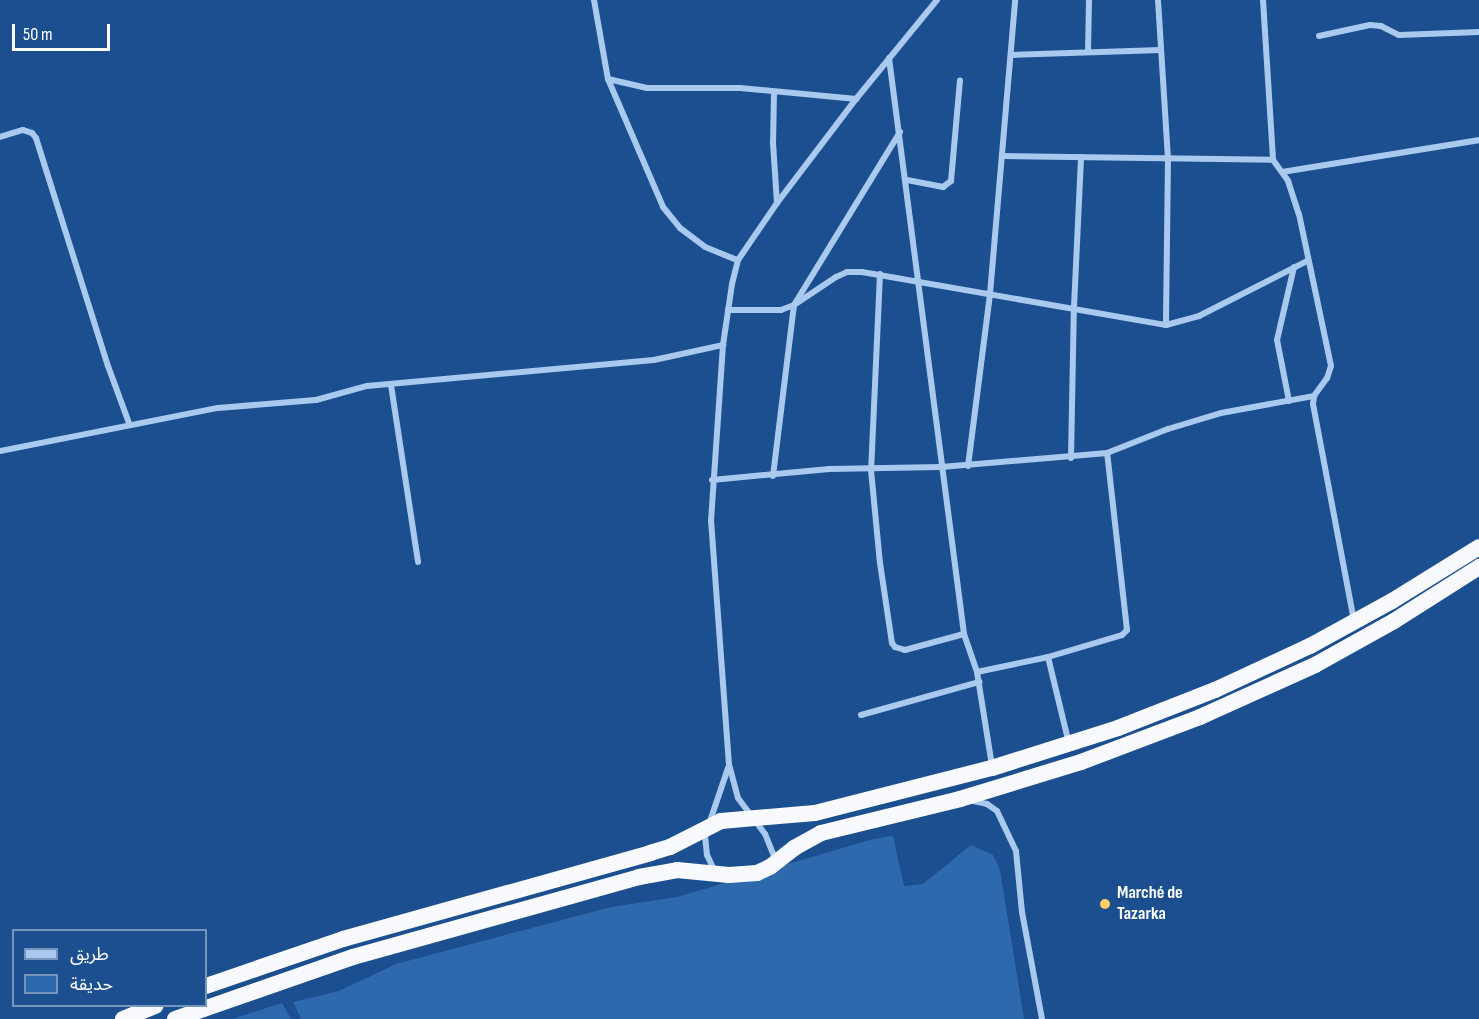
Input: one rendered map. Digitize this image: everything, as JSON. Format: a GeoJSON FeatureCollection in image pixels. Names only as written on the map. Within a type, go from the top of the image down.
{"type":"FeatureCollection","features":[{"type":"Feature","properties":{"kind":"highway"},"geometry":{"type":"LineString","coordinates":[[207,986],[366,932],[650,853],[689,838],[707,826],[735,818],[775,818],[815,813],[992,768],[1069,745],[1215,690],[1310,646],[1355,622],[1479,547]]}},
{"type":"Feature","properties":{"kind":"highway"},"geometry":{"type":"LineString","coordinates":[[175,1019],[353,957],[639,877],[677,870],[743,875],[757,873],[821,833],[960,799],[1141,740],[1258,692],[1355,644],[1479,567]]}},
{"type":"Feature","properties":{"kind":"highway"},"geometry":{"type":"LineString","coordinates":[[123,1019],[151,1007]]}},
{"type":"Feature","properties":{"kind":"street"},"geometry":{"type":"LineString","coordinates":[[594,0],[608,80],[663,207],[680,228],[705,247],[738,260]]}},
{"type":"Feature","properties":{"kind":"street"},"geometry":{"type":"LineString","coordinates":[[777,862],[770,843],[734,788],[729,765],[727,712],[711,521],[712,480],[728,310],[738,260],[777,203],[856,99],[938,0]]}},
{"type":"Feature","properties":{"kind":"street"},"geometry":{"type":"LineString","coordinates":[[968,466],[990,294],[1015,0]]}},
{"type":"Feature","properties":{"kind":"street"},"geometry":{"type":"LineString","coordinates":[[1088,52],[1089,0]]}},
{"type":"Feature","properties":{"kind":"street"},"geometry":{"type":"LineString","coordinates":[[1158,0],[1167,158],[1166,325]]}},
{"type":"Feature","properties":{"kind":"street"},"geometry":{"type":"LineString","coordinates":[[1263,0],[1273,160],[1292,191],[1299,214],[1307,261],[1331,366],[1327,378],[1314,396],[1314,415],[1355,622]]}},
{"type":"Feature","properties":{"kind":"street"},"geometry":{"type":"LineString","coordinates":[[1319,36],[1370,25],[1381,26],[1399,35],[1479,32]]}},
{"type":"Feature","properties":{"kind":"street"},"geometry":{"type":"LineString","coordinates":[[1012,55],[1161,50]]}},
{"type":"Feature","properties":{"kind":"street"},"geometry":{"type":"LineString","coordinates":[[889,58],[907,180],[941,468],[964,633],[977,672],[992,768]]}},
{"type":"Feature","properties":{"kind":"street"},"geometry":{"type":"LineString","coordinates":[[608,80],[647,88],[740,88],[856,99]]}},
{"type":"Feature","properties":{"kind":"street"},"geometry":{"type":"LineString","coordinates":[[907,180],[943,187],[950,184],[960,80]]}},
{"type":"Feature","properties":{"kind":"street"},"geometry":{"type":"LineString","coordinates":[[774,93],[772,143],[777,203]]}},
{"type":"Feature","properties":{"kind":"street"},"geometry":{"type":"LineString","coordinates":[[0,137],[22,130],[32,133],[36,138],[111,375],[129,423]]}},
{"type":"Feature","properties":{"kind":"street"},"geometry":{"type":"LineString","coordinates":[[773,476],[794,305],[900,132]]}},
{"type":"Feature","properties":{"kind":"street"},"geometry":{"type":"LineString","coordinates":[[1282,172],[1479,140]]}},
{"type":"Feature","properties":{"kind":"street"},"geometry":{"type":"LineString","coordinates":[[1002,156],[1273,160]]}},
{"type":"Feature","properties":{"kind":"street"},"geometry":{"type":"LineString","coordinates":[[1071,458],[1074,307],[1081,157]]}},
{"type":"Feature","properties":{"kind":"street"},"geometry":{"type":"LineString","coordinates":[[728,310],[781,310],[794,305],[847,272],[880,274],[1166,325],[1199,316],[1307,261]]}},
{"type":"Feature","properties":{"kind":"street"},"geometry":{"type":"LineString","coordinates":[[1289,401],[1277,340],[1294,267]]}},
{"type":"Feature","properties":{"kind":"street"},"geometry":{"type":"LineString","coordinates":[[880,274],[871,470],[880,563],[892,643],[895,647],[904,650],[964,633]]}},
{"type":"Feature","properties":{"kind":"street"},"geometry":{"type":"LineString","coordinates":[[0,451],[129,423],[218,408],[316,400],[367,386],[654,360],[723,345]]}},
{"type":"Feature","properties":{"kind":"street"},"geometry":{"type":"LineString","coordinates":[[391,385],[418,562]]}},
{"type":"Feature","properties":{"kind":"street"},"geometry":{"type":"LineString","coordinates":[[712,480],[829,469],[941,468],[1107,453],[1168,429],[1210,416],[1314,396]]}},
{"type":"Feature","properties":{"kind":"street"},"geometry":{"type":"LineString","coordinates":[[977,672],[1048,657],[1122,635],[1127,630],[1107,453]]}},
{"type":"Feature","properties":{"kind":"street"},"geometry":{"type":"LineString","coordinates":[[1048,657],[1069,745]]}},
{"type":"Feature","properties":{"kind":"street"},"geometry":{"type":"LineString","coordinates":[[861,715],[979,682]]}},
{"type":"Feature","properties":{"kind":"street"},"geometry":{"type":"LineString","coordinates":[[716,872],[707,855],[707,826],[720,796],[729,765]]}},
{"type":"Feature","properties":{"kind":"street"},"geometry":{"type":"LineString","coordinates":[[960,799],[982,802],[992,807],[1013,841],[1042,1019]]}},
{"type":"Feature","properties":{"kind":"green space"},"geometry":{"type":"Polygon","coordinates":[[[893,836],[904,886],[923,884],[971,845],[993,855],[1000,870],[1024,1019],[301,1019],[293,1002],[339,991],[396,964],[611,907],[677,897],[873,839],[893,836]]]}},
{"type":"Feature","properties":{"kind":"green space"},"geometry":{"type":"Polygon","coordinates":[[[282,1003],[291,1019],[232,1019],[282,1003]]]}},
{"type":"Feature","properties":{"kind":"place","name":"Marché de Tazarka"},"geometry":{"type":"Point","coordinates":[1105,904]}}]}
